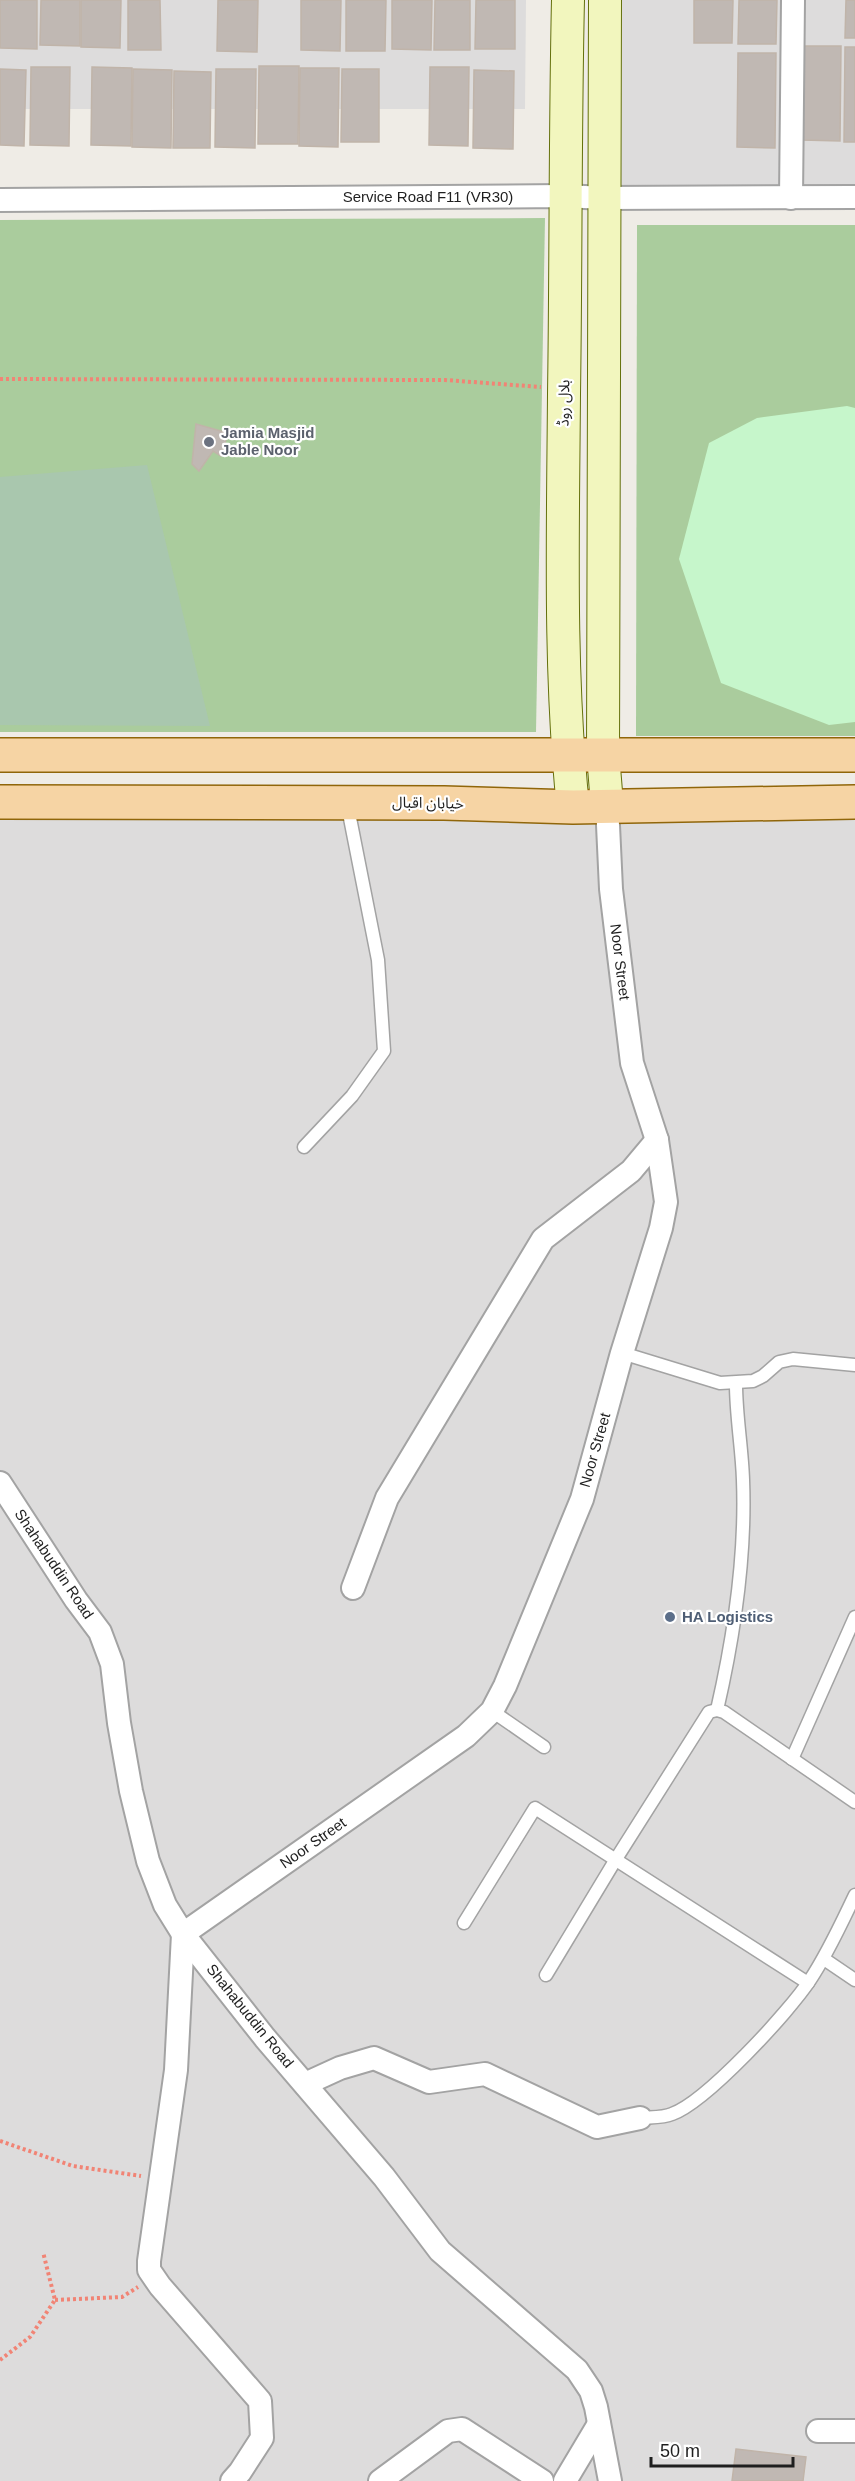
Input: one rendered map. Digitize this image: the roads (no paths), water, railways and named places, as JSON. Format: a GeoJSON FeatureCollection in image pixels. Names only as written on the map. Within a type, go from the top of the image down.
{"type":"FeatureCollection","features":[{"type":"Feature","properties":{"kind":"main road"},"geometry":{"type":"LineString","coordinates":[[0,755],[855,755]]}},
{"type":"Feature","properties":{"kind":"main road"},"geometry":{"type":"LineString","coordinates":[[345,756],[346,803]]}},
{"type":"Feature","properties":{"kind":"main road","name":"خیابان اقبال"},"geometry":{"type":"LineString","coordinates":[[0,802],[346,803],[573,807],[607,804],[855,802]]}},
{"type":"Feature","properties":{"kind":"street","name":"ہلال روڈ"},"geometry":{"type":"LineString","coordinates":[[568,0],[564,196],[562,605],[567,754],[573,807]]}},
{"type":"Feature","properties":{"kind":"street"},"geometry":{"type":"LineString","coordinates":[[605,0],[603,755],[607,804]]}},
{"type":"Feature","properties":{"kind":"street"},"geometry":{"type":"LineString","coordinates":[[791,198],[793,0]]}},
{"type":"Feature","properties":{"kind":"street","name":"Service Road F11 (VR30)"},"geometry":{"type":"LineString","coordinates":[[0,200],[564,196],[604,198],[855,197]]}},
{"type":"Feature","properties":{"kind":"street","name":"Noor Street"},"geometry":{"type":"LineString","coordinates":[[183,1934],[466,1736],[492,1711],[505,1686],[582,1499],[622,1353],[662,1228],[666,1202],[657,1140],[632,1063],[611,889],[607,804]]}},
{"type":"Feature","properties":{"kind":"street"},"geometry":{"type":"LineString","coordinates":[[353,1588],[387,1498],[543,1239],[631,1171],[657,1140]]}},
{"type":"Feature","properties":{"kind":"street","name":"Shahabuddin Road"},"geometry":{"type":"LineString","coordinates":[[0,1483],[76,1600],[100,1632],[112,1664],[123,1745],[148,1861],[165,1905],[183,1934],[384,2177],[440,2251],[578,2370],[591,2391],[610,2481]]}},
{"type":"Feature","properties":{"kind":"street"},"geometry":{"type":"LineString","coordinates":[[183,1934],[176,2070],[149,2261],[153,2278],[260,2401],[262,2438],[232,2481]]}},
{"type":"Feature","properties":{"kind":"street"},"geometry":{"type":"LineString","coordinates":[[305,2084],[340,2068],[374,2058],[429,2082],[485,2074],[597,2127],[640,2118]]}},
{"type":"Feature","properties":{"kind":"street"},"geometry":{"type":"LineString","coordinates":[[565,2481],[599,2424]]}},
{"type":"Feature","properties":{"kind":"street"},"geometry":{"type":"LineString","coordinates":[[380,2481],[455,2428],[462,2429],[542,2481]]}},
{"type":"Feature","properties":{"kind":"street"},"geometry":{"type":"LineString","coordinates":[[818,2431],[855,2431]]}},
{"type":"Feature","properties":{"kind":"lane"},"geometry":{"type":"LineString","coordinates":[[304,1147],[352,1096],[384,1051],[378,960],[346,803]]}},
{"type":"Feature","properties":{"kind":"lane"},"geometry":{"type":"LineString","coordinates":[[622,1353],[672,1367],[698,1378],[736,1384],[753,1381],[763,1376],[779,1362],[793,1359],[855,1365]]}},
{"type":"Feature","properties":{"kind":"lane"},"geometry":{"type":"LineString","coordinates":[[717,1710],[730,1656],[740,1556],[743,1481],[736,1384]]}},
{"type":"Feature","properties":{"kind":"lane"},"geometry":{"type":"LineString","coordinates":[[792,1759],[855,1617]]}},
{"type":"Feature","properties":{"kind":"lane"},"geometry":{"type":"LineString","coordinates":[[546,1975],[706,1715],[717,1710],[724,1712],[855,1802]]}},
{"type":"Feature","properties":{"kind":"lane"},"geometry":{"type":"LineString","coordinates":[[492,1711],[544,1747]]}},
{"type":"Feature","properties":{"kind":"lane"},"geometry":{"type":"LineString","coordinates":[[464,1923],[535,1808],[808,1983]]}},
{"type":"Feature","properties":{"kind":"lane"},"geometry":{"type":"LineString","coordinates":[[640,2118],[672,2114],[706,2093],[755,2044],[808,1983],[824,1959],[855,1894]]}},
{"type":"Feature","properties":{"kind":"lane"},"geometry":{"type":"LineString","coordinates":[[824,1959],[855,1980]]}},
{"type":"Feature","properties":{"kind":"place","name":"Jamia Masjid Jable Noor"},"geometry":{"type":"Point","coordinates":[209,442]}},
{"type":"Feature","properties":{"kind":"place","name":"HA Logistics"},"geometry":{"type":"Point","coordinates":[670,1617]}}]}
